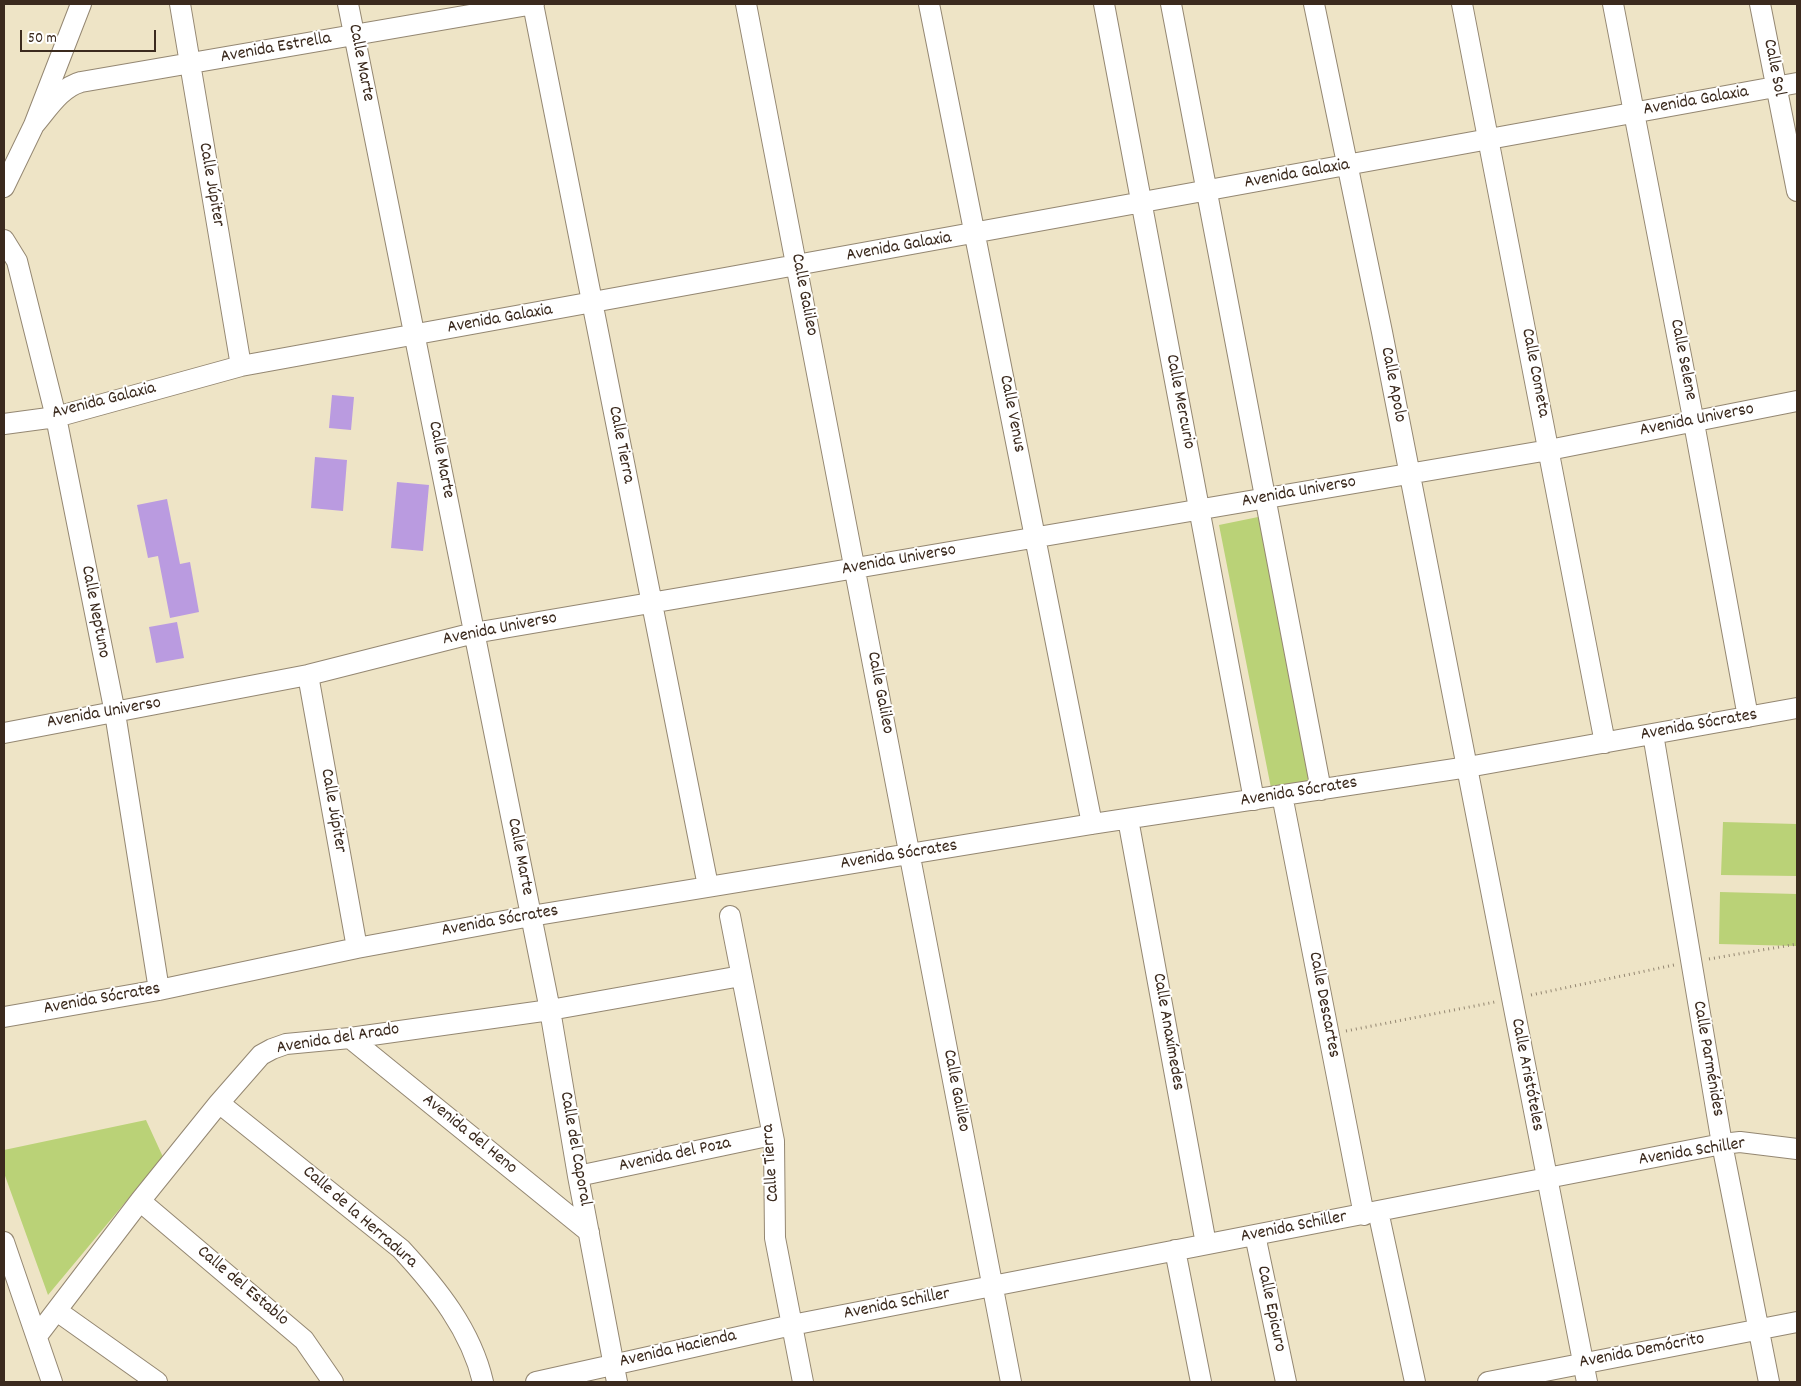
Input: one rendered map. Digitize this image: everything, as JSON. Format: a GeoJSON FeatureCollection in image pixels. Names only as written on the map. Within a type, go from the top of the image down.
{"type":"FeatureCollection","features":[{"type":"Feature","properties":{"kind":"street"},"geometry":{"type":"LineString","coordinates":[[4,187],[34,125],[81,4]]}},
{"type":"Feature","properties":{"kind":"street","name":"Calle Júpiter"},"geometry":{"type":"LineString","coordinates":[[180,4],[241,366]]}},
{"type":"Feature","properties":{"kind":"street","name":"Calle Marte"},"geometry":{"type":"LineString","coordinates":[[348,4],[531,916]]}},
{"type":"Feature","properties":{"kind":"street","name":"Avenida Estrella"},"geometry":{"type":"LineString","coordinates":[[34,125],[58,97],[73,84],[534,4]]}},
{"type":"Feature","properties":{"kind":"street","name":"Calle Tierra"},"geometry":{"type":"LineString","coordinates":[[534,4],[708,886]]}},
{"type":"Feature","properties":{"kind":"street","name":"Calle Galileo"},"geometry":{"type":"LineString","coordinates":[[746,4],[1011,1382]]}},
{"type":"Feature","properties":{"kind":"street","name":"Calle Venus"},"geometry":{"type":"LineString","coordinates":[[929,4],[1092,824]]}},
{"type":"Feature","properties":{"kind":"street","name":"Calle Mercurio"},"geometry":{"type":"LineString","coordinates":[[1104,4],[1254,800]]}},
{"type":"Feature","properties":{"kind":"street"},"geometry":{"type":"LineString","coordinates":[[1170,4],[1321,790]]}},
{"type":"Feature","properties":{"kind":"street","name":"Calle Apolo"},"geometry":{"type":"LineString","coordinates":[[1314,4],[1468,767]]}},
{"type":"Feature","properties":{"kind":"street","name":"Calle Cometa"},"geometry":{"type":"LineString","coordinates":[[1462,4],[1605,743]]}},
{"type":"Feature","properties":{"kind":"street","name":"Calle Selene"},"geometry":{"type":"LineString","coordinates":[[1613,4],[1694,423],[1748,717]]}},
{"type":"Feature","properties":{"kind":"street","name":"Calle Sol"},"geometry":{"type":"LineString","coordinates":[[1760,4],[1797,191]]}},
{"type":"Feature","properties":{"kind":"street","name":"Avenida Galaxia"},"geometry":{"type":"LineString","coordinates":[[4,424],[56,417],[241,366],[1207,192],[1797,83]]}},
{"type":"Feature","properties":{"kind":"street","name":"Calle Neptuno"},"geometry":{"type":"LineString","coordinates":[[4,240],[17,261],[56,417],[115,713],[159,990]]}},
{"type":"Feature","properties":{"kind":"street","name":"Avenida Universo"},"geometry":{"type":"LineString","coordinates":[[4,733],[308,675],[474,633],[1549,450],[1694,423],[1797,401]]}},
{"type":"Feature","properties":{"kind":"street","name":"Calle Júpiter"},"geometry":{"type":"LineString","coordinates":[[308,675],[357,948]]}},
{"type":"Feature","properties":{"kind":"street","name":"Avenida Sócrates"},"geometry":{"type":"LineString","coordinates":[[4,1017],[159,990],[357,948],[531,916],[1092,824],[1468,767],[1797,708]]}},
{"type":"Feature","properties":{"kind":"street","name":"Calle Parménides"},"geometry":{"type":"LineString","coordinates":[[1653,734],[1722,1144],[1769,1382]]}},
{"type":"Feature","properties":{"kind":"street","name":"Calle Aristóteles"},"geometry":{"type":"LineString","coordinates":[[1468,767],[1511,999],[1585,1373]]}},
{"type":"Feature","properties":{"kind":"street","name":"Calle Descartes"},"geometry":{"type":"LineString","coordinates":[[1282,795],[1329,1034],[1371,1213],[1415,1382]]}},
{"type":"Feature","properties":{"kind":"street","name":"Calle Anaxímedes"},"geometry":{"type":"LineString","coordinates":[[1128,819],[1206,1244]]}},
{"type":"Feature","properties":{"kind":"street","name":"Calle del Caporal"},"geometry":{"type":"LineString","coordinates":[[531,916],[550,1010],[578,1176],[615,1373]]}},
{"type":"Feature","properties":{"kind":"street","name":"Calle Tierra"},"geometry":{"type":"LineString","coordinates":[[730,916],[772,1135],[775,1238],[803,1382]]}},
{"type":"Feature","properties":{"kind":"street","name":"Avenida del Arado"},"geometry":{"type":"LineString","coordinates":[[37,1336],[140,1201],[220,1103],[262,1055],[272,1049],[286,1044],[350,1038],[550,1010],[741,976]]}},
{"type":"Feature","properties":{"kind":"street","name":"Avenida del Heno"},"geometry":{"type":"LineString","coordinates":[[350,1038],[589,1232]]}},
{"type":"Feature","properties":{"kind":"street","name":"Calle de la Herradura"},"geometry":{"type":"LineString","coordinates":[[220,1103],[401,1249],[426,1277],[464,1331],[483,1382]]}},
{"type":"Feature","properties":{"kind":"street","name":"Avenida del Poza"},"geometry":{"type":"LineString","coordinates":[[578,1176],[772,1135]]}},
{"type":"Feature","properties":{"kind":"street","name":"Avenida Schiller"},"geometry":{"type":"LineString","coordinates":[[792,1325],[1722,1144],[1740,1142],[1797,1149]]}},
{"type":"Feature","properties":{"kind":"street","name":"Calle del Establo"},"geometry":{"type":"LineString","coordinates":[[140,1201],[304,1340],[333,1382]]}},
{"type":"Feature","properties":{"kind":"street","name":"Calle Epicuro"},"geometry":{"type":"LineString","coordinates":[[1255,1235],[1286,1382]]}},
{"type":"Feature","properties":{"kind":"street"},"geometry":{"type":"LineString","coordinates":[[4,1242],[52,1382]]}},
{"type":"Feature","properties":{"kind":"street"},"geometry":{"type":"LineString","coordinates":[[1175,1250],[1201,1382]]}},
{"type":"Feature","properties":{"kind":"street"},"geometry":{"type":"LineString","coordinates":[[57,1311],[157,1382]]}},
{"type":"Feature","properties":{"kind":"street","name":"Avenida Demócrito"},"geometry":{"type":"LineString","coordinates":[[1488,1382],[1585,1373],[1797,1322]]}},
{"type":"Feature","properties":{"kind":"street","name":"Avenida Hacienda"},"geometry":{"type":"LineString","coordinates":[[536,1382],[615,1373],[792,1325]]}},
{"type":"Feature","properties":{"kind":"path"},"geometry":{"type":"LineString","coordinates":[[1329,1034],[1690,962],[1797,944]]}},
{"type":"Feature","properties":{"kind":"green space"},"geometry":{"type":"Polygon","coordinates":[[[1263,516],[1315,780],[1271,788],[1219,525],[1263,516]]]}},
{"type":"Feature","properties":{"kind":"green space"},"geometry":{"type":"Polygon","coordinates":[[[1723,822],[1797,824],[1797,876],[1721,875],[1723,822]]]}},
{"type":"Feature","properties":{"kind":"green space"},"geometry":{"type":"Polygon","coordinates":[[[1720,892],[1797,894],[1797,946],[1719,944],[1720,892]]]}},
{"type":"Feature","properties":{"kind":"green space"},"geometry":{"type":"Polygon","coordinates":[[[146,1120],[163,1157],[48,1295],[4,1173],[4,1150],[146,1120]]]}},
{"type":"Feature","properties":{"kind":"building"},"geometry":{"type":"Polygon","coordinates":[[[332,395],[354,397],[351,430],[329,428],[332,395]]]}},
{"type":"Feature","properties":{"kind":"building"},"geometry":{"type":"Polygon","coordinates":[[[315,457],[347,460],[343,511],[311,508],[315,457]]]}},
{"type":"Feature","properties":{"kind":"building"},"geometry":{"type":"Polygon","coordinates":[[[397,482],[429,485],[423,551],[391,548],[397,482]]]}},
{"type":"Feature","properties":{"kind":"building"},"geometry":{"type":"Polygon","coordinates":[[[167,499],[180,564],[190,562],[199,612],[170,618],[158,556],[148,558],[137,505],[167,499]]]}},
{"type":"Feature","properties":{"kind":"building"},"geometry":{"type":"Polygon","coordinates":[[[177,622],[184,658],[156,663],[149,627],[177,622]]]}}]}
